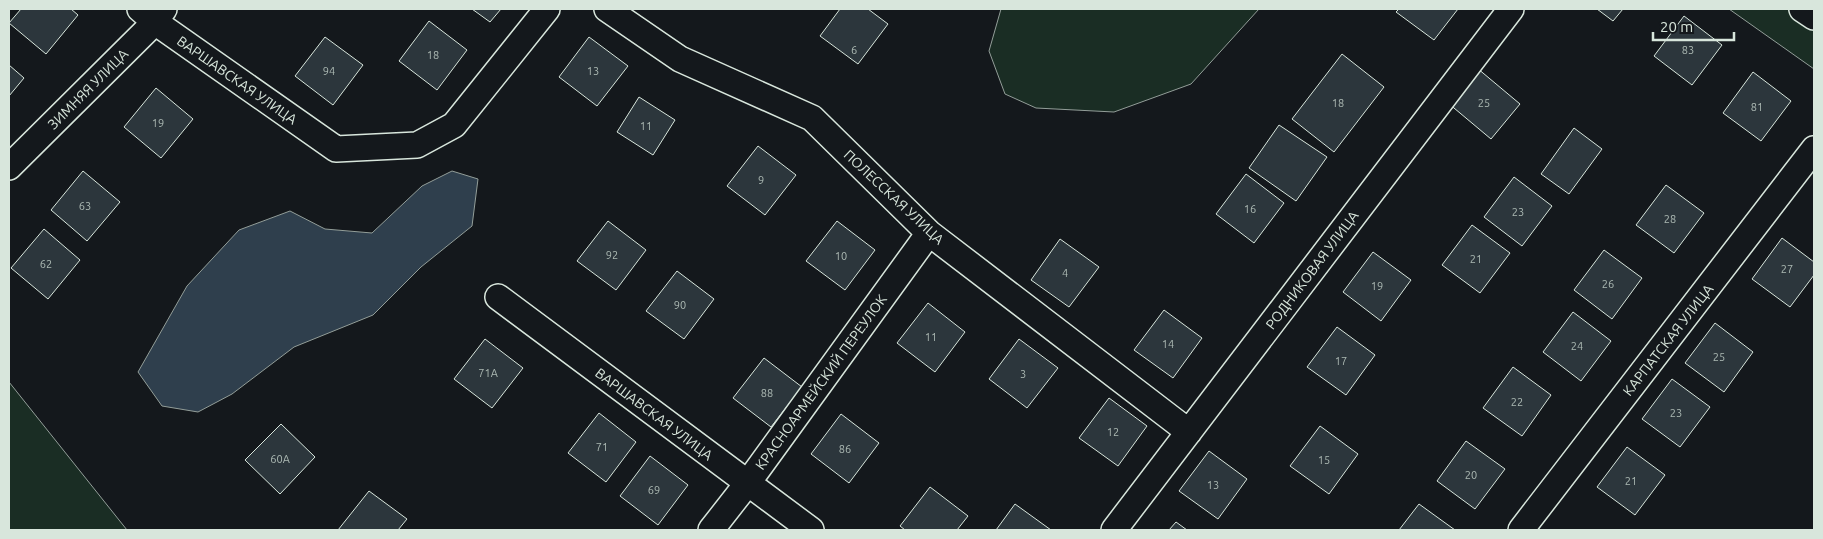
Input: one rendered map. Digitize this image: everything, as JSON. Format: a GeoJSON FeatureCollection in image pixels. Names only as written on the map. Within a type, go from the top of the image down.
{"type":"FeatureCollection","features":[{"type":"Feature","properties":{"kind":"street","name":"ВАРШАВСКАЯ УЛИЦА"},"geometry":{"type":"LineString","coordinates":[[153,13],[336,149],[417,145],[454,125],[547,9]]}},
{"type":"Feature","properties":{"kind":"street","name":"ПОЛЕССКАЯ УЛИЦА"},"geometry":{"type":"LineString","coordinates":[[607,9],[680,59],[812,118],[929,234],[1189,432]]}},
{"type":"Feature","properties":{"kind":"street","name":"РОДНИКОВАЯ УЛИЦА"},"geometry":{"type":"LineString","coordinates":[[1114,530],[1511,9]]}},
{"type":"Feature","properties":{"kind":"street"},"geometry":{"type":"LineString","coordinates":[[1802,9],[1814,17]]}},
{"type":"Feature","properties":{"kind":"street","name":"ЗИМНЯЯ УЛИЦА"},"geometry":{"type":"LineString","coordinates":[[9,167],[153,13]]}},
{"type":"Feature","properties":{"kind":"street","name":"КАРПАТСКАЯ УЛИЦА"},"geometry":{"type":"LineString","coordinates":[[1521,530],[1814,149]]}},
{"type":"Feature","properties":{"kind":"street","name":"КРАСНОАРМЕЙСКИЙ ПЕРЕУЛОК"},"geometry":{"type":"LineString","coordinates":[[711,530],[747,484],[929,234]]}},
{"type":"Feature","properties":{"kind":"street","name":"ВАРШАВСКАЯ УЛИЦА"},"geometry":{"type":"LineString","coordinates":[[498,297],[811,530]]}},
{"type":"Feature","properties":{"kind":"green space"},"geometry":{"type":"Polygon","coordinates":[[[1001,9],[1259,9],[1191,84],[1114,112],[1036,108],[1005,94],[989,51],[1001,9]]]}},
{"type":"Feature","properties":{"kind":"green space"},"geometry":{"type":"Polygon","coordinates":[[[1729,9],[1799,9],[1814,20],[1814,69],[1729,9]]]}},
{"type":"Feature","properties":{"kind":"green space"},"geometry":{"type":"Polygon","coordinates":[[[9,382],[127,530],[9,530],[9,382]]]}},
{"type":"Feature","properties":{"kind":"water"},"geometry":{"type":"Polygon","coordinates":[[[452,171],[478,179],[472,226],[421,267],[373,315],[294,347],[232,394],[198,412],[162,406],[138,372],[187,286],[239,230],[290,211],[325,229],[372,233],[422,186],[452,171]]]}},
{"type":"Feature","properties":{"kind":"building"},"geometry":{"type":"Polygon","coordinates":[[[21,9],[71,9],[78,15],[46,54],[9,23],[21,9]]]}},
{"type":"Feature","properties":{"kind":"building"},"geometry":{"type":"Polygon","coordinates":[[[472,9],[501,9],[490,22],[472,9]]]}},
{"type":"Feature","properties":{"kind":"building"},"geometry":{"type":"Polygon","coordinates":[[[840,9],[868,9],[888,24],[858,64],[820,36],[840,9]]]}},
{"type":"Feature","properties":{"kind":"building"},"geometry":{"type":"Polygon","coordinates":[[[1399,9],[1458,9],[1434,40],[1396,12],[1399,9]]]}},
{"type":"Feature","properties":{"kind":"building"},"geometry":{"type":"Polygon","coordinates":[[[1597,9],[1623,9],[1613,21],[1597,9]]]}},
{"type":"Feature","properties":{"kind":"building"},"geometry":{"type":"Polygon","coordinates":[[[1684,16],[1722,45],[1692,85],[1654,56],[1684,16]]]}},
{"type":"Feature","properties":{"kind":"building"},"geometry":{"type":"Polygon","coordinates":[[[429,21],[467,50],[437,90],[399,61],[429,21]]]}},
{"type":"Feature","properties":{"kind":"building"},"geometry":{"type":"Polygon","coordinates":[[[325,37],[363,65],[333,105],[295,76],[325,37]]]}},
{"type":"Feature","properties":{"kind":"building"},"geometry":{"type":"Polygon","coordinates":[[[589,37],[628,66],[597,106],[559,77],[589,37]]]}},
{"type":"Feature","properties":{"kind":"building"},"geometry":{"type":"Polygon","coordinates":[[[1342,54],[1384,87],[1334,152],[1292,119],[1342,54]]]}},
{"type":"Feature","properties":{"kind":"building"},"geometry":{"type":"Polygon","coordinates":[[[9,65],[24,78],[9,96],[9,65]]]}},
{"type":"Feature","properties":{"kind":"building"},"geometry":{"type":"Polygon","coordinates":[[[1477,68],[1520,104],[1491,139],[1448,103],[1477,68]]]}},
{"type":"Feature","properties":{"kind":"building"},"geometry":{"type":"Polygon","coordinates":[[[1753,72],[1791,101],[1761,141],[1723,113],[1753,72]]]}},
{"type":"Feature","properties":{"kind":"building"},"geometry":{"type":"Polygon","coordinates":[[[156,88],[193,119],[161,158],[124,127],[156,88]]]}},
{"type":"Feature","properties":{"kind":"building"},"geometry":{"type":"Polygon","coordinates":[[[639,97],[675,120],[653,155],[617,132],[639,97]]]}},
{"type":"Feature","properties":{"kind":"building"},"geometry":{"type":"Polygon","coordinates":[[[1279,125],[1327,157],[1296,201],[1249,168],[1279,125]]]}},
{"type":"Feature","properties":{"kind":"building"},"geometry":{"type":"Polygon","coordinates":[[[1574,128],[1602,149],[1569,194],[1541,174],[1574,128]]]}},
{"type":"Feature","properties":{"kind":"building"},"geometry":{"type":"Polygon","coordinates":[[[758,146],[796,175],[765,215],[727,186],[758,146]]]}},
{"type":"Feature","properties":{"kind":"building"},"geometry":{"type":"Polygon","coordinates":[[[83,171],[120,202],[87,241],[51,210],[83,171]]]}},
{"type":"Feature","properties":{"kind":"building"},"geometry":{"type":"Polygon","coordinates":[[[1246,174],[1284,203],[1254,243],[1216,214],[1246,174]]]}},
{"type":"Feature","properties":{"kind":"building"},"geometry":{"type":"Polygon","coordinates":[[[1514,177],[1552,206],[1522,246],[1484,217],[1514,177]]]}},
{"type":"Feature","properties":{"kind":"building"},"geometry":{"type":"Polygon","coordinates":[[[1666,185],[1704,213],[1674,253],[1636,225],[1666,185]]]}},
{"type":"Feature","properties":{"kind":"building"},"geometry":{"type":"Polygon","coordinates":[[[608,221],[646,250],[616,290],[577,261],[608,221]]]}},
{"type":"Feature","properties":{"kind":"building"},"geometry":{"type":"Polygon","coordinates":[[[837,221],[875,250],[845,290],[806,261],[837,221]]]}},
{"type":"Feature","properties":{"kind":"building"},"geometry":{"type":"Polygon","coordinates":[[[1472,225],[1510,253],[1480,293],[1442,265],[1472,225]]]}},
{"type":"Feature","properties":{"kind":"building"},"geometry":{"type":"Polygon","coordinates":[[[44,229],[80,260],[48,299],[11,268],[44,229]]]}},
{"type":"Feature","properties":{"kind":"building"},"geometry":{"type":"Polygon","coordinates":[[[1782,238],[1814,262],[1814,275],[1790,307],[1752,279],[1782,238]]]}},
{"type":"Feature","properties":{"kind":"building"},"geometry":{"type":"Polygon","coordinates":[[[1060,239],[1099,267],[1069,307],[1031,280],[1060,239]]]}},
{"type":"Feature","properties":{"kind":"building"},"geometry":{"type":"Polygon","coordinates":[[[1604,250],[1642,278],[1612,319],[1574,290],[1604,250]]]}},
{"type":"Feature","properties":{"kind":"building"},"geometry":{"type":"Polygon","coordinates":[[[1373,252],[1411,280],[1381,321],[1343,292],[1373,252]]]}},
{"type":"Feature","properties":{"kind":"building"},"geometry":{"type":"Polygon","coordinates":[[[677,271],[714,299],[684,339],[646,311],[677,271]]]}},
{"type":"Feature","properties":{"kind":"building"},"geometry":{"type":"Polygon","coordinates":[[[928,303],[965,332],[935,372],[897,343],[928,303]]]}},
{"type":"Feature","properties":{"kind":"building"},"geometry":{"type":"Polygon","coordinates":[[[1164,310],[1202,338],[1173,378],[1134,350],[1164,310]]]}},
{"type":"Feature","properties":{"kind":"building"},"geometry":{"type":"Polygon","coordinates":[[[1573,312],[1611,341],[1581,381],[1543,352],[1573,312]]]}},
{"type":"Feature","properties":{"kind":"building"},"geometry":{"type":"Polygon","coordinates":[[[1715,323],[1753,352],[1724,392],[1685,363],[1715,323]]]}},
{"type":"Feature","properties":{"kind":"building"},"geometry":{"type":"Polygon","coordinates":[[[1337,327],[1375,355],[1346,395],[1307,367],[1337,327]]]}},
{"type":"Feature","properties":{"kind":"building"},"geometry":{"type":"Polygon","coordinates":[[[485,339],[523,368],[492,408],[454,379],[485,339]]]}},
{"type":"Feature","properties":{"kind":"building"},"geometry":{"type":"Polygon","coordinates":[[[1019,339],[1058,368],[1027,408],[989,379],[1019,339]]]}},
{"type":"Feature","properties":{"kind":"building"},"geometry":{"type":"Polygon","coordinates":[[[764,358],[802,387],[771,427],[733,398],[764,358]]]}},
{"type":"Feature","properties":{"kind":"building"},"geometry":{"type":"Polygon","coordinates":[[[1513,367],[1551,395],[1522,436],[1483,408],[1513,367]]]}},
{"type":"Feature","properties":{"kind":"building"},"geometry":{"type":"Polygon","coordinates":[[[1672,379],[1710,407],[1680,447],[1642,419],[1672,379]]]}},
{"type":"Feature","properties":{"kind":"building"},"geometry":{"type":"Polygon","coordinates":[[[1109,398],[1147,426],[1118,466],[1079,438],[1109,398]]]}},
{"type":"Feature","properties":{"kind":"building"},"geometry":{"type":"Polygon","coordinates":[[[599,413],[636,442],[606,482],[568,453],[599,413]]]}},
{"type":"Feature","properties":{"kind":"building"},"geometry":{"type":"Polygon","coordinates":[[[841,414],[879,443],[849,483],[811,454],[841,414]]]}},
{"type":"Feature","properties":{"kind":"building"},"geometry":{"type":"Polygon","coordinates":[[[281,424],[315,457],[280,494],[245,460],[281,424]]]}},
{"type":"Feature","properties":{"kind":"building"},"geometry":{"type":"Polygon","coordinates":[[[1320,426],[1358,454],[1329,494],[1290,466],[1320,426]]]}},
{"type":"Feature","properties":{"kind":"building"},"geometry":{"type":"Polygon","coordinates":[[[1466,441],[1505,469],[1475,509],[1437,481],[1466,441]]]}},
{"type":"Feature","properties":{"kind":"building"},"geometry":{"type":"Polygon","coordinates":[[[1627,447],[1665,475],[1635,515],[1597,487],[1627,447]]]}},
{"type":"Feature","properties":{"kind":"building"},"geometry":{"type":"Polygon","coordinates":[[[1209,451],[1247,479],[1218,519],[1179,491],[1209,451]]]}},
{"type":"Feature","properties":{"kind":"building"},"geometry":{"type":"Polygon","coordinates":[[[650,456],[688,485],[658,525],[620,496],[650,456]]]}},
{"type":"Feature","properties":{"kind":"building"},"geometry":{"type":"Polygon","coordinates":[[[930,487],[968,516],[957,530],[905,530],[900,526],[930,487]]]}},
{"type":"Feature","properties":{"kind":"building"},"geometry":{"type":"Polygon","coordinates":[[[369,491],[407,519],[398,530],[338,530],[369,491]]]}},
{"type":"Feature","properties":{"kind":"building"},"geometry":{"type":"Polygon","coordinates":[[[1015,504],[1051,530],[996,530],[1015,504]]]}},
{"type":"Feature","properties":{"kind":"building"},"geometry":{"type":"Polygon","coordinates":[[[1419,504],[1455,530],[1399,530],[1419,504]]]}},
{"type":"Feature","properties":{"kind":"building"},"geometry":{"type":"Polygon","coordinates":[[[1176,522],[1187,530],[1169,530],[1176,522]]]}}]}
